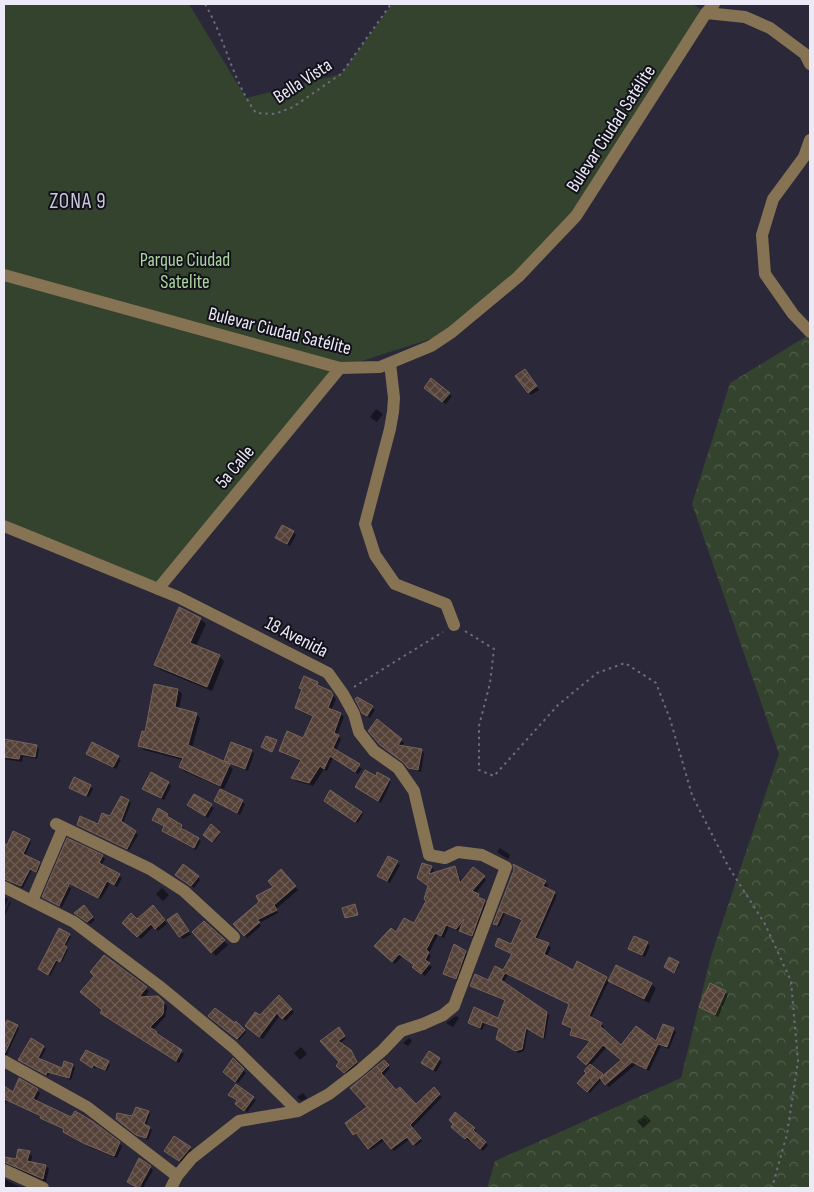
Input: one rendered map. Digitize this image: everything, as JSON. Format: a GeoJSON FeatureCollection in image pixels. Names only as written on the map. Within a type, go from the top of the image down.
{"type":"FeatureCollection","features":[{"type":"Feature","properties":{"kind":"street"},"geometry":{"type":"LineString","coordinates":[[710,8],[745,17],[770,28],[805,54],[810,64]]}},
{"type":"Feature","properties":{"kind":"street","name":"Bulevar Ciudad Satélite"},"geometry":{"type":"LineString","coordinates":[[4,275],[340,368],[380,367],[430,346],[452,332],[518,276],[563,230],[581,208],[710,8]]}},
{"type":"Feature","properties":{"kind":"street"},"geometry":{"type":"LineString","coordinates":[[810,140],[804,157],[773,199],[762,235],[765,274],[794,314],[810,332]]}},
{"type":"Feature","properties":{"kind":"street"},"geometry":{"type":"LineString","coordinates":[[390,363],[394,398],[393,412],[364,524],[375,555],[395,584],[446,604],[454,626]]}},
{"type":"Feature","properties":{"kind":"street","name":"5a Calle"},"geometry":{"type":"LineString","coordinates":[[158,589],[340,368]]}},
{"type":"Feature","properties":{"kind":"street","name":"18 Avenida"},"geometry":{"type":"LineString","coordinates":[[4,526],[178,597],[328,673],[354,714],[359,732],[374,751],[398,768],[414,791],[429,856],[445,858],[458,852],[482,855],[506,867],[454,1006],[443,1015],[401,1031],[360,1072],[329,1094],[298,1111]]}},
{"type":"Feature","properties":{"kind":"street"},"geometry":{"type":"LineString","coordinates":[[32,901],[59,826],[150,869],[184,891],[234,937]]}},
{"type":"Feature","properties":{"kind":"street"},"geometry":{"type":"LineString","coordinates":[[4,886],[74,922],[159,986],[233,1047],[298,1111]]}},
{"type":"Feature","properties":{"kind":"street"},"geometry":{"type":"LineString","coordinates":[[4,1062],[87,1107],[177,1176]]}},
{"type":"Feature","properties":{"kind":"street"},"geometry":{"type":"LineString","coordinates":[[171,1188],[177,1176],[192,1158],[239,1121],[298,1111]]}},
{"type":"Feature","properties":{"kind":"street"},"geometry":{"type":"LineString","coordinates":[[4,1170],[43,1188]]}},
{"type":"Feature","properties":{"kind":"path","name":"Bella Vista"},"geometry":{"type":"LineString","coordinates":[[204,4],[214,20],[245,98],[256,113],[275,114],[293,107],[341,74],[391,4]]}},
{"type":"Feature","properties":{"kind":"path"},"geometry":{"type":"LineString","coordinates":[[343,694],[454,626],[494,649],[490,683],[479,726],[479,770],[494,776],[558,705],[596,673],[625,663],[656,683],[670,719],[692,795],[728,866],[765,924],[791,981],[798,1062],[787,1134],[772,1188]]}},
{"type":"Feature","properties":{"kind":"green space","name":"Parque Ciudad Satelite"},"geometry":{"type":"Polygon","coordinates":[[[4,4],[189,4],[246,98],[341,74],[392,4],[693,4],[706,13],[563,230],[452,332],[340,368],[158,589],[4,519],[4,4]]]}},
{"type":"Feature","properties":{"kind":"green space"},"geometry":{"type":"Polygon","coordinates":[[[810,334],[810,1188],[487,1188],[495,1161],[681,1078],[711,956],[779,754],[692,504],[730,383],[810,334]]]}},
{"type":"Feature","properties":{"kind":"building"},"geometry":{"type":"Polygon","coordinates":[[[525,369],[537,386],[528,393],[515,376],[525,369]]]}},
{"type":"Feature","properties":{"kind":"building"},"geometry":{"type":"Polygon","coordinates":[[[431,378],[450,393],[442,402],[424,388],[431,378]]]}},
{"type":"Feature","properties":{"kind":"building"},"geometry":{"type":"Polygon","coordinates":[[[282,525],[294,531],[287,544],[275,538],[282,525]]]}},
{"type":"Feature","properties":{"kind":"building"},"geometry":{"type":"Polygon","coordinates":[[[179,607],[201,618],[190,643],[220,655],[207,687],[154,665],[179,607]]]}},
{"type":"Feature","properties":{"kind":"building"},"geometry":{"type":"Polygon","coordinates":[[[304,676],[318,682],[317,685],[331,691],[333,695],[328,708],[341,713],[334,733],[339,735],[333,748],[360,764],[355,772],[330,756],[324,769],[320,766],[309,783],[291,778],[301,760],[279,751],[287,731],[303,738],[313,716],[295,708],[302,689],[299,688],[304,676]]]}},
{"type":"Feature","properties":{"kind":"building"},"geometry":{"type":"Polygon","coordinates":[[[154,684],[178,689],[175,707],[197,713],[188,745],[230,764],[220,786],[179,767],[183,758],[138,746],[142,731],[145,732],[154,684]]]}},
{"type":"Feature","properties":{"kind":"building"},"geometry":{"type":"Polygon","coordinates":[[[357,697],[373,706],[367,716],[362,713],[355,699],[357,697]]]}},
{"type":"Feature","properties":{"kind":"building"},"geometry":{"type":"Polygon","coordinates":[[[377,719],[402,739],[398,745],[422,749],[418,770],[408,768],[380,745],[368,731],[377,719]]]}},
{"type":"Feature","properties":{"kind":"building"},"geometry":{"type":"Polygon","coordinates":[[[266,736],[277,740],[272,752],[261,747],[266,736]]]}},
{"type":"Feature","properties":{"kind":"building"},"geometry":{"type":"Polygon","coordinates":[[[4,739],[37,745],[35,757],[20,754],[19,759],[4,757],[4,739]]]}},
{"type":"Feature","properties":{"kind":"building"},"geometry":{"type":"Polygon","coordinates":[[[92,742],[119,756],[113,767],[86,754],[92,742]]]}},
{"type":"Feature","properties":{"kind":"building"},"geometry":{"type":"Polygon","coordinates":[[[231,742],[252,750],[245,769],[224,761],[231,742]]]}},
{"type":"Feature","properties":{"kind":"building"},"geometry":{"type":"Polygon","coordinates":[[[365,770],[376,776],[377,772],[390,779],[378,801],[355,787],[365,770]]]}},
{"type":"Feature","properties":{"kind":"building"},"geometry":{"type":"Polygon","coordinates":[[[151,772],[169,782],[161,798],[142,789],[151,772]]]}},
{"type":"Feature","properties":{"kind":"building"},"geometry":{"type":"Polygon","coordinates":[[[74,777],[91,785],[86,796],[69,788],[74,777]]]}},
{"type":"Feature","properties":{"kind":"building"},"geometry":{"type":"Polygon","coordinates":[[[220,789],[243,800],[237,813],[214,801],[220,789]]]}},
{"type":"Feature","properties":{"kind":"building"},"geometry":{"type":"Polygon","coordinates":[[[330,790],[362,812],[355,822],[324,801],[330,790]]]}},
{"type":"Feature","properties":{"kind":"building"},"geometry":{"type":"Polygon","coordinates":[[[194,794],[212,804],[205,816],[187,805],[194,794]]]}},
{"type":"Feature","properties":{"kind":"building"},"geometry":{"type":"Polygon","coordinates":[[[121,796],[129,800],[121,821],[136,831],[127,849],[77,825],[80,816],[98,824],[102,813],[110,816],[121,796]]]}},
{"type":"Feature","properties":{"kind":"building"},"geometry":{"type":"Polygon","coordinates":[[[158,808],[182,825],[181,828],[199,838],[194,848],[162,831],[164,826],[152,820],[158,808]]]}},
{"type":"Feature","properties":{"kind":"building"},"geometry":{"type":"Polygon","coordinates":[[[211,824],[220,832],[212,842],[203,835],[211,824]]]}},
{"type":"Feature","properties":{"kind":"building"},"geometry":{"type":"Polygon","coordinates":[[[13,831],[30,839],[23,854],[40,862],[36,872],[30,869],[21,886],[4,879],[4,843],[7,845],[13,831]]]}},
{"type":"Feature","properties":{"kind":"building"},"geometry":{"type":"Polygon","coordinates":[[[67,838],[103,855],[99,863],[120,874],[114,885],[107,881],[98,898],[67,882],[69,885],[59,906],[42,897],[67,838]]]}},
{"type":"Feature","properties":{"kind":"building"},"geometry":{"type":"Polygon","coordinates":[[[388,856],[398,861],[387,881],[377,876],[388,856]]]}},
{"type":"Feature","properties":{"kind":"building"},"geometry":{"type":"Polygon","coordinates":[[[422,863],[432,866],[429,874],[455,866],[460,883],[473,867],[485,876],[472,891],[479,894],[478,897],[485,900],[472,936],[459,931],[464,919],[456,929],[446,925],[441,936],[435,933],[426,950],[429,952],[425,960],[430,963],[421,974],[412,967],[414,965],[399,954],[392,962],[374,946],[391,928],[396,932],[404,918],[414,923],[426,901],[424,899],[428,886],[417,878],[422,863]]]}},
{"type":"Feature","properties":{"kind":"building"},"geometry":{"type":"Polygon","coordinates":[[[183,864],[199,876],[191,886],[175,875],[183,864]]]}},
{"type":"Feature","properties":{"kind":"building"},"geometry":{"type":"Polygon","coordinates":[[[513,864],[546,881],[543,886],[555,892],[535,938],[549,943],[544,954],[573,970],[577,961],[607,977],[589,1016],[602,1023],[600,1026],[621,1045],[636,1026],[656,1041],[663,1024],[674,1028],[667,1047],[658,1044],[646,1069],[632,1062],[605,1085],[600,1078],[621,1060],[603,1045],[586,1065],[577,1057],[590,1041],[570,1035],[572,1028],[562,1024],[569,1004],[505,973],[501,980],[547,1012],[543,1038],[526,1028],[522,1049],[515,1051],[496,1039],[499,1028],[482,1022],[480,1028],[468,1023],[474,1007],[498,1018],[505,1000],[470,986],[475,974],[488,980],[495,966],[503,970],[512,954],[495,946],[498,938],[511,944],[522,920],[503,912],[497,925],[493,924],[514,870],[513,864]]]}},
{"type":"Feature","properties":{"kind":"building"},"geometry":{"type":"Polygon","coordinates":[[[281,869],[296,886],[274,905],[277,910],[257,920],[260,922],[244,936],[233,924],[259,902],[256,896],[273,887],[268,881],[281,869]]]}},
{"type":"Feature","properties":{"kind":"building"},"geometry":{"type":"Polygon","coordinates":[[[355,904],[358,915],[345,918],[342,908],[355,904]]]}},
{"type":"Feature","properties":{"kind":"building"},"geometry":{"type":"Polygon","coordinates":[[[84,905],[93,917],[87,922],[74,913],[84,905]]]}},
{"type":"Feature","properties":{"kind":"building"},"geometry":{"type":"Polygon","coordinates":[[[153,905],[165,920],[155,929],[151,924],[137,937],[122,923],[131,913],[137,919],[153,905]]]}},
{"type":"Feature","properties":{"kind":"building"},"geometry":{"type":"Polygon","coordinates":[[[177,913],[189,931],[179,937],[167,920],[177,913]]]}},
{"type":"Feature","properties":{"kind":"building"},"geometry":{"type":"Polygon","coordinates":[[[204,921],[225,940],[211,953],[192,932],[204,921]]]}},
{"type":"Feature","properties":{"kind":"building"},"geometry":{"type":"Polygon","coordinates":[[[59,928],[70,934],[64,945],[67,947],[60,962],[56,960],[48,975],[38,969],[59,928]]]}},
{"type":"Feature","properties":{"kind":"building"},"geometry":{"type":"Polygon","coordinates":[[[634,936],[648,942],[642,955],[628,949],[634,936]]]}},
{"type":"Feature","properties":{"kind":"building"},"geometry":{"type":"Polygon","coordinates":[[[454,944],[466,951],[456,979],[443,974],[454,944]]]}},
{"type":"Feature","properties":{"kind":"building"},"geometry":{"type":"Polygon","coordinates":[[[104,955],[147,987],[139,997],[158,996],[164,1002],[163,1014],[150,1027],[182,1050],[176,1061],[100,1013],[102,1010],[80,992],[94,976],[90,972],[104,955]]]}},
{"type":"Feature","properties":{"kind":"building"},"geometry":{"type":"Polygon","coordinates":[[[669,957],[679,962],[674,973],[664,967],[669,957]]]}},
{"type":"Feature","properties":{"kind":"building"},"geometry":{"type":"Polygon","coordinates":[[[616,965],[652,983],[644,999],[608,981],[616,965]]]}},
{"type":"Feature","properties":{"kind":"building"},"geometry":{"type":"Polygon","coordinates":[[[710,983],[726,991],[715,1015],[699,1007],[710,983]]]}},
{"type":"Feature","properties":{"kind":"building"},"geometry":{"type":"Polygon","coordinates":[[[279,995],[292,1009],[282,1019],[277,1013],[259,1037],[245,1026],[255,1012],[260,1015],[279,995]]]}},
{"type":"Feature","properties":{"kind":"building"},"geometry":{"type":"Polygon","coordinates":[[[215,1008],[235,1023],[236,1021],[245,1030],[237,1039],[208,1016],[215,1008]]]}},
{"type":"Feature","properties":{"kind":"building"},"geometry":{"type":"Polygon","coordinates":[[[7,1020],[18,1025],[4,1053],[4,1026],[7,1020]]]}},
{"type":"Feature","properties":{"kind":"building"},"geometry":{"type":"Polygon","coordinates":[[[339,1027],[345,1036],[338,1041],[351,1050],[357,1062],[344,1073],[336,1066],[339,1062],[320,1041],[339,1027]]]}},
{"type":"Feature","properties":{"kind":"building"},"geometry":{"type":"Polygon","coordinates":[[[31,1038],[44,1046],[38,1058],[62,1068],[64,1061],[73,1064],[69,1078],[47,1072],[46,1075],[18,1060],[31,1038]]]}},
{"type":"Feature","properties":{"kind":"building"},"geometry":{"type":"Polygon","coordinates":[[[86,1050],[109,1061],[105,1070],[93,1065],[92,1068],[80,1060],[86,1050]]]}},
{"type":"Feature","properties":{"kind":"building"},"geometry":{"type":"Polygon","coordinates":[[[429,1051],[440,1058],[433,1070],[421,1063],[429,1051]]]}},
{"type":"Feature","properties":{"kind":"building"},"geometry":{"type":"Polygon","coordinates":[[[233,1058],[244,1069],[235,1082],[223,1072],[233,1058]]]}},
{"type":"Feature","properties":{"kind":"building"},"geometry":{"type":"Polygon","coordinates":[[[384,1060],[389,1065],[381,1073],[396,1090],[400,1087],[416,1104],[434,1087],[440,1094],[410,1125],[421,1138],[413,1145],[407,1137],[391,1149],[382,1138],[368,1149],[356,1133],[353,1135],[345,1123],[367,1107],[350,1088],[384,1060]]]}},
{"type":"Feature","properties":{"kind":"building"},"geometry":{"type":"Polygon","coordinates":[[[590,1064],[603,1074],[587,1092],[577,1083],[586,1073],[584,1071],[590,1064]]]}},
{"type":"Feature","properties":{"kind":"building"},"geometry":{"type":"Polygon","coordinates":[[[19,1078],[38,1089],[33,1099],[71,1117],[75,1111],[120,1142],[114,1156],[85,1144],[63,1132],[64,1129],[40,1118],[41,1116],[4,1099],[4,1086],[13,1092],[19,1078]]]}},
{"type":"Feature","properties":{"kind":"building"},"geometry":{"type":"Polygon","coordinates":[[[236,1084],[254,1097],[244,1111],[235,1104],[237,1100],[228,1095],[236,1084]]]}},
{"type":"Feature","properties":{"kind":"building"},"geometry":{"type":"Polygon","coordinates":[[[136,1107],[149,1111],[144,1124],[150,1127],[146,1138],[136,1135],[116,1119],[117,1113],[132,1116],[136,1107]]]}},
{"type":"Feature","properties":{"kind":"building"},"geometry":{"type":"Polygon","coordinates":[[[455,1112],[475,1128],[473,1130],[486,1142],[480,1149],[467,1137],[465,1139],[451,1127],[453,1124],[449,1120],[455,1112]]]}},
{"type":"Feature","properties":{"kind":"building"},"geometry":{"type":"Polygon","coordinates":[[[174,1136],[191,1147],[179,1161],[164,1151],[174,1136]]]}},
{"type":"Feature","properties":{"kind":"building"},"geometry":{"type":"Polygon","coordinates":[[[18,1149],[30,1151],[27,1161],[46,1165],[43,1179],[4,1162],[4,1157],[16,1159],[18,1149]]]}},
{"type":"Feature","properties":{"kind":"building"},"geometry":{"type":"Polygon","coordinates":[[[139,1158],[151,1166],[138,1188],[127,1182],[139,1158]]]}},
{"type":"Feature","properties":{"kind":"district","name":"ZONA 9"},"geometry":{"type":"Point","coordinates":[78,201]}}]}
